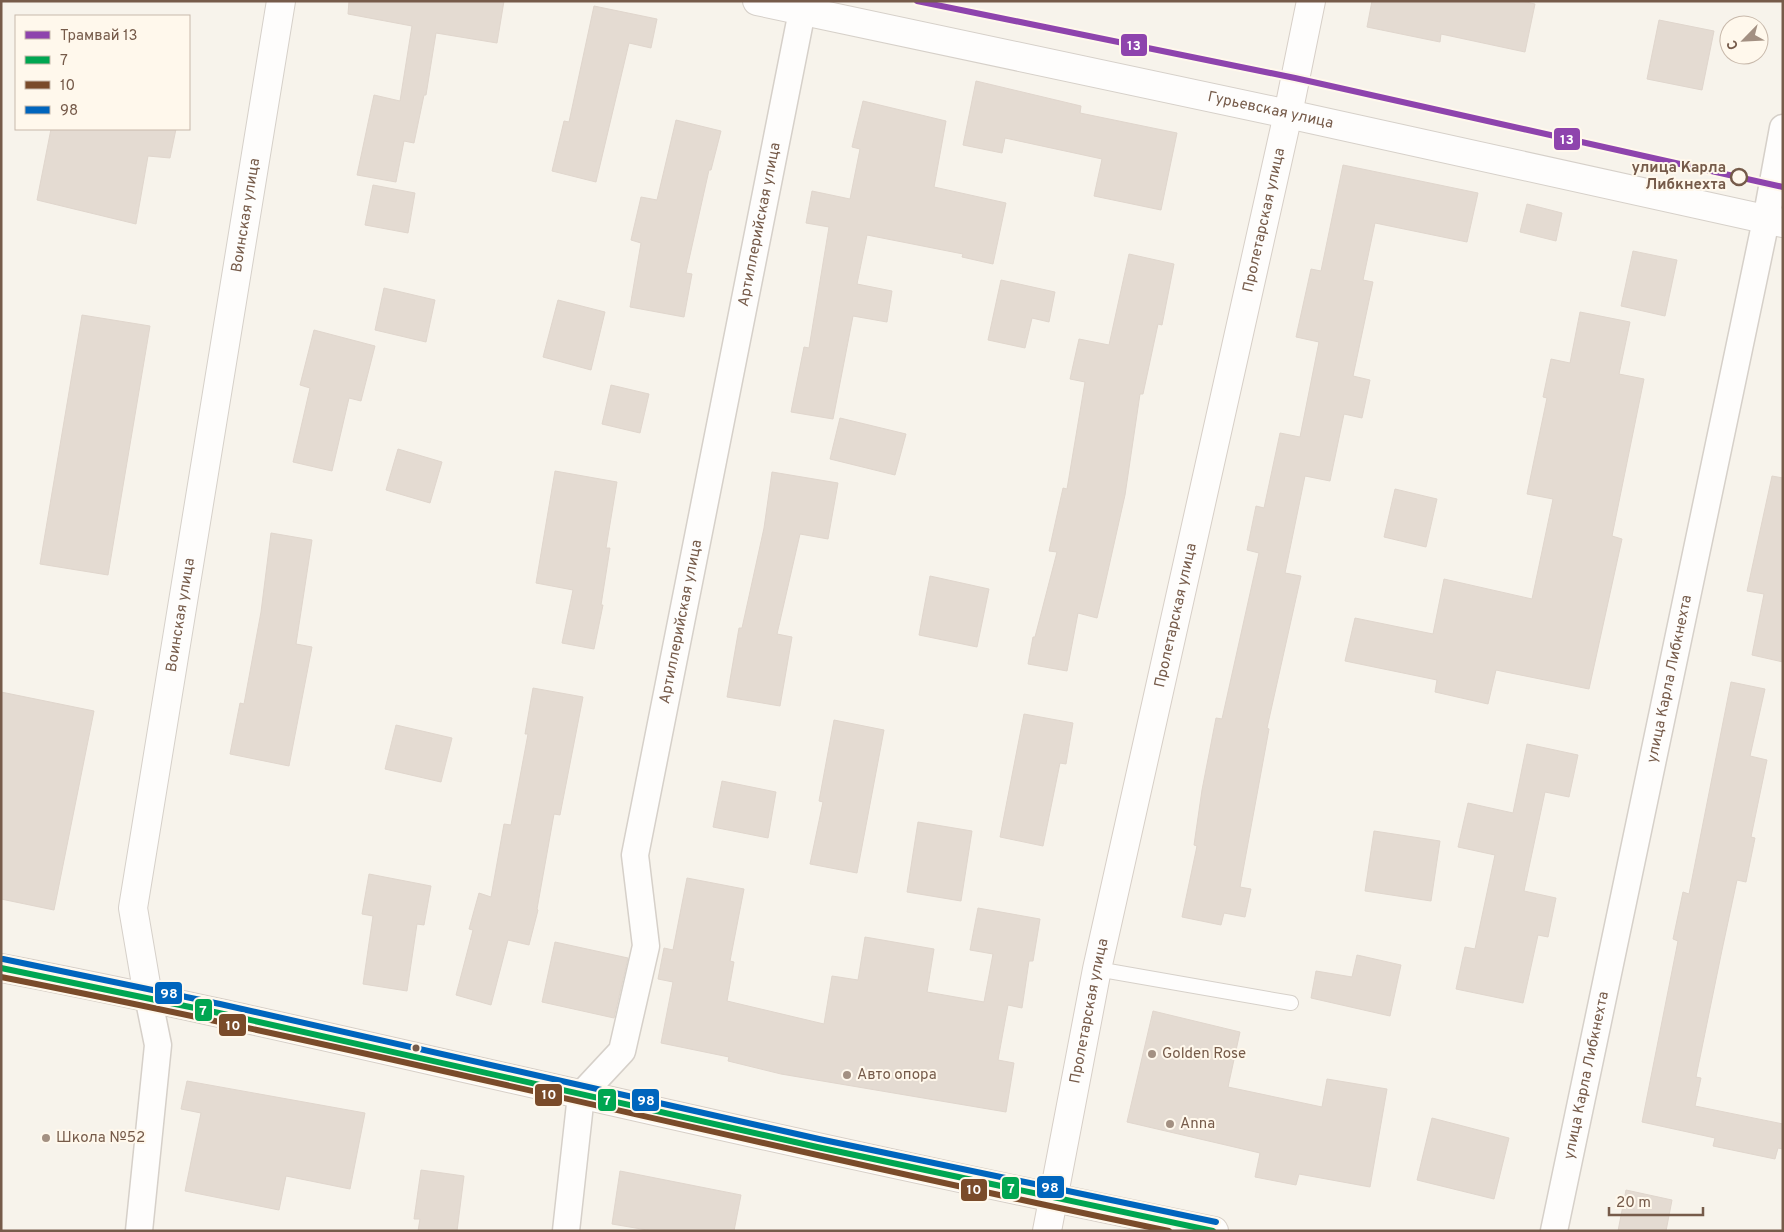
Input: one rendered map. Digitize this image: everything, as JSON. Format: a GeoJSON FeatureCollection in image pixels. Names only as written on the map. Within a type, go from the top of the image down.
{"type":"FeatureCollection","features":[{"type":"Feature","properties":{"kind":"main road","name":"Воинская улица"},"geometry":{"type":"LineString","coordinates":[[148,996],[133,908],[281,1]]}},
{"type":"Feature","properties":{"kind":"main road","name":"Гурьевская улица"},"geometry":{"type":"LineString","coordinates":[[757,1],[804,6],[1774,222]]}},
{"type":"Feature","properties":{"kind":"main road","name":"Пролетарская улица"},"geometry":{"type":"LineString","coordinates":[[1047,1231],[1097,970],[1288,114],[1311,1]]}},
{"type":"Feature","properties":{"kind":"main road"},"geometry":{"type":"LineString","coordinates":[[1,968],[148,996],[582,1095],[1052,1198],[1214,1231]]}},
{"type":"Feature","properties":{"kind":"street","name":"Артиллерийская улица"},"geometry":{"type":"LineString","coordinates":[[582,1095],[622,1051],[646,946],[635,855],[804,6]]}},
{"type":"Feature","properties":{"kind":"street","name":"улица Карла Либкнехта"},"geometry":{"type":"LineString","coordinates":[[1554,1231],[1774,222],[1783,128]]}},
{"type":"Feature","properties":{"kind":"street","name":"Воинская улица"},"geometry":{"type":"LineString","coordinates":[[139,1231],[158,1045],[148,996]]}},
{"type":"Feature","properties":{"kind":"street"},"geometry":{"type":"LineString","coordinates":[[566,1231],[582,1095]]}},
{"type":"Feature","properties":{"kind":"lane"},"geometry":{"type":"LineString","coordinates":[[1097,970],[1291,1003]]}},
{"type":"Feature","properties":{"kind":"building"},"geometry":{"type":"Polygon","coordinates":[[[349,1],[504,1],[497,43],[436,33],[426,95],[424,95],[414,143],[404,141],[396,182],[357,175],[374,95],[400,101],[412,26],[348,14],[349,1]]]}},
{"type":"Feature","properties":{"kind":"building"},"geometry":{"type":"Polygon","coordinates":[[[1372,1],[1522,1],[1535,4],[1525,52],[1441,34],[1440,42],[1367,27],[1372,1]]]}},
{"type":"Feature","properties":{"kind":"building"},"geometry":{"type":"Polygon","coordinates":[[[594,6],[657,19],[651,48],[629,43],[596,182],[552,171],[564,121],[569,122],[594,6]]]}},
{"type":"Feature","properties":{"kind":"building"},"geometry":{"type":"Polygon","coordinates":[[[1659,20],[1714,31],[1702,90],[1647,79],[1659,20]]]}},
{"type":"Feature","properties":{"kind":"building"},"geometry":{"type":"Polygon","coordinates":[[[976,81],[1081,106],[1080,113],[1177,133],[1161,210],[1094,196],[1102,159],[1005,138],[1002,153],[963,145],[976,81]]]}},
{"type":"Feature","properties":{"kind":"building"},"geometry":{"type":"Polygon","coordinates":[[[863,101],[946,121],[934,187],[1006,203],[993,264],[962,257],[963,254],[867,235],[857,284],[892,291],[887,322],[853,316],[833,419],[791,412],[804,347],[809,348],[829,227],[806,223],[812,191],[850,199],[860,149],[852,147],[863,101]]]}},
{"type":"Feature","properties":{"kind":"building"},"geometry":{"type":"Polygon","coordinates":[[[676,120],[721,131],[711,170],[709,170],[686,273],[692,274],[684,317],[630,307],[641,243],[631,240],[641,197],[657,200],[676,120]]]}},
{"type":"Feature","properties":{"kind":"building"},"geometry":{"type":"Polygon","coordinates":[[[51,130],[176,130],[170,158],[148,156],[136,224],[37,200],[51,130]]]}},
{"type":"Feature","properties":{"kind":"building"},"geometry":{"type":"Polygon","coordinates":[[[1343,165],[1478,193],[1467,242],[1375,223],[1363,280],[1373,282],[1353,376],[1370,380],[1362,418],[1344,414],[1330,481],[1305,476],[1285,573],[1301,576],[1267,728],[1269,729],[1240,887],[1251,889],[1245,917],[1224,913],[1221,925],[1182,917],[1197,846],[1194,845],[1202,790],[1216,718],[1222,719],[1259,553],[1247,550],[1256,506],[1264,508],[1280,433],[1300,437],[1319,342],[1296,337],[1311,269],[1321,271],[1343,165]]]}},
{"type":"Feature","properties":{"kind":"building"},"geometry":{"type":"Polygon","coordinates":[[[373,185],[415,193],[408,233],[365,225],[373,185]]]}},
{"type":"Feature","properties":{"kind":"building"},"geometry":{"type":"Polygon","coordinates":[[[1527,204],[1562,213],[1556,241],[1520,232],[1527,204]]]}},
{"type":"Feature","properties":{"kind":"building"},"geometry":{"type":"Polygon","coordinates":[[[1633,251],[1677,260],[1665,316],[1621,306],[1633,251]]]}},
{"type":"Feature","properties":{"kind":"building"},"geometry":{"type":"Polygon","coordinates":[[[1129,254],[1174,264],[1162,325],[1158,324],[1143,394],[1140,394],[1125,495],[1097,618],[1078,613],[1067,671],[1028,664],[1033,637],[1035,637],[1057,552],[1049,551],[1063,488],[1067,489],[1085,382],[1070,379],[1079,339],[1109,345],[1129,254]]]}},
{"type":"Feature","properties":{"kind":"building"},"geometry":{"type":"Polygon","coordinates":[[[1001,280],[1055,292],[1049,322],[1032,318],[1025,348],[988,340],[1001,280]]]}},
{"type":"Feature","properties":{"kind":"building"},"geometry":{"type":"Polygon","coordinates":[[[384,288],[435,300],[426,342],[375,330],[384,288]]]}},
{"type":"Feature","properties":{"kind":"building"},"geometry":{"type":"Polygon","coordinates":[[[558,300],[605,312],[591,370],[543,357],[558,300]]]}},
{"type":"Feature","properties":{"kind":"building"},"geometry":{"type":"Polygon","coordinates":[[[1580,312],[1630,322],[1619,374],[1644,379],[1612,536],[1622,539],[1589,689],[1496,670],[1488,704],[1435,692],[1437,680],[1345,661],[1355,618],[1433,634],[1444,579],[1532,599],[1553,499],[1527,494],[1547,398],[1543,397],[1551,359],[1570,363],[1580,312]]]}},
{"type":"Feature","properties":{"kind":"building"},"geometry":{"type":"Polygon","coordinates":[[[82,315],[150,326],[108,575],[40,564],[82,315]]]}},
{"type":"Feature","properties":{"kind":"building"},"geometry":{"type":"Polygon","coordinates":[[[314,330],[375,346],[361,401],[349,398],[332,471],[293,462],[310,388],[300,385],[314,330]]]}},
{"type":"Feature","properties":{"kind":"building"},"geometry":{"type":"Polygon","coordinates":[[[611,385],[649,394],[640,433],[602,424],[611,385]]]}},
{"type":"Feature","properties":{"kind":"building"},"geometry":{"type":"Polygon","coordinates":[[[840,418],[906,434],[895,475],[830,459],[840,418]]]}},
{"type":"Feature","properties":{"kind":"building"},"geometry":{"type":"Polygon","coordinates":[[[398,449],[442,462],[430,503],[386,490],[398,449]]]}},
{"type":"Feature","properties":{"kind":"building"},"geometry":{"type":"Polygon","coordinates":[[[555,471],[617,482],[606,548],[610,548],[601,605],[603,605],[594,649],[562,643],[573,590],[536,583],[555,471]]]}},
{"type":"Feature","properties":{"kind":"building"},"geometry":{"type":"Polygon","coordinates":[[[772,472],[838,483],[828,539],[800,534],[777,634],[792,637],[780,706],[727,697],[739,628],[742,628],[764,528],[772,472]]]}},
{"type":"Feature","properties":{"kind":"building"},"geometry":{"type":"Polygon","coordinates":[[[1772,476],[1783,478],[1783,662],[1752,655],[1764,594],[1747,591],[1772,476]]]}},
{"type":"Feature","properties":{"kind":"building"},"geometry":{"type":"Polygon","coordinates":[[[1395,489],[1437,499],[1426,547],[1384,537],[1395,489]]]}},
{"type":"Feature","properties":{"kind":"building"},"geometry":{"type":"Polygon","coordinates":[[[271,533],[312,540],[296,644],[312,647],[289,766],[230,754],[240,703],[244,704],[261,612],[271,533]]]}},
{"type":"Feature","properties":{"kind":"building"},"geometry":{"type":"Polygon","coordinates":[[[930,576],[989,589],[977,647],[919,635],[930,576]]]}},
{"type":"Feature","properties":{"kind":"building"},"geometry":{"type":"Polygon","coordinates":[[[1731,682],[1765,689],[1750,756],[1767,760],[1751,837],[1755,838],[1746,882],[1737,880],[1722,950],[1696,1077],[1701,1078],[1695,1106],[1783,1124],[1783,1149],[1778,1148],[1775,1159],[1713,1146],[1715,1138],[1642,1122],[1678,941],[1673,939],[1683,892],[1689,894],[1731,682]]]}},
{"type":"Feature","properties":{"kind":"building"},"geometry":{"type":"Polygon","coordinates":[[[533,688],[583,697],[560,815],[554,814],[538,910],[529,945],[508,940],[491,1005],[456,995],[473,930],[469,929],[479,893],[491,897],[504,824],[511,825],[528,734],[525,734],[533,688]]]}},
{"type":"Feature","properties":{"kind":"building"},"geometry":{"type":"Polygon","coordinates":[[[1,692],[94,711],[54,910],[1,899],[1,692]]]}},
{"type":"Feature","properties":{"kind":"building"},"geometry":{"type":"Polygon","coordinates":[[[1024,714],[1073,723],[1066,764],[1060,763],[1043,846],[1000,837],[1024,714]]]}},
{"type":"Feature","properties":{"kind":"building"},"geometry":{"type":"Polygon","coordinates":[[[834,720],[884,730],[857,873],[810,864],[823,802],[819,801],[834,720]]]}},
{"type":"Feature","properties":{"kind":"building"},"geometry":{"type":"Polygon","coordinates":[[[396,725],[452,738],[441,782],[385,769],[396,725]]]}},
{"type":"Feature","properties":{"kind":"building"},"geometry":{"type":"Polygon","coordinates":[[[1527,744],[1578,755],[1569,797],[1545,792],[1524,891],[1556,898],[1548,937],[1538,935],[1523,1003],[1456,989],[1465,947],[1475,949],[1495,855],[1458,847],[1468,803],[1513,813],[1527,744]]]}},
{"type":"Feature","properties":{"kind":"building"},"geometry":{"type":"Polygon","coordinates":[[[722,781],[776,792],[768,838],[713,827],[722,781]]]}},
{"type":"Feature","properties":{"kind":"building"},"geometry":{"type":"Polygon","coordinates":[[[918,822],[972,831],[961,901],[907,892],[918,822]]]}},
{"type":"Feature","properties":{"kind":"building"},"geometry":{"type":"Polygon","coordinates":[[[1374,831],[1440,841],[1431,901],[1365,891],[1374,831]]]}},
{"type":"Feature","properties":{"kind":"building"},"geometry":{"type":"Polygon","coordinates":[[[369,874],[431,886],[424,925],[417,924],[407,991],[363,984],[373,916],[362,914],[369,874]]]}},
{"type":"Feature","properties":{"kind":"building"},"geometry":{"type":"Polygon","coordinates":[[[687,878],[744,889],[730,961],[734,962],[727,1001],[824,1024],[832,976],[858,980],[865,937],[934,949],[927,992],[984,1002],[993,954],[970,950],[978,908],[1040,919],[1033,961],[1029,961],[1022,1008],[1008,1005],[998,1060],[1014,1063],[1006,1112],[781,1074],[728,1061],[729,1057],[661,1043],[673,982],[658,979],[664,948],[673,950],[687,878]]]}},
{"type":"Feature","properties":{"kind":"building"},"geometry":{"type":"Polygon","coordinates":[[[555,942],[628,958],[614,1018],[542,1002],[555,942]]]}},
{"type":"Feature","properties":{"kind":"building"},"geometry":{"type":"Polygon","coordinates":[[[1357,955],[1401,965],[1390,1016],[1311,998],[1316,971],[1352,977],[1357,955]]]}},
{"type":"Feature","properties":{"kind":"building"},"geometry":{"type":"Polygon","coordinates":[[[1153,1011],[1240,1032],[1228,1087],[1322,1107],[1327,1079],[1387,1089],[1370,1187],[1299,1174],[1296,1185],[1255,1177],[1260,1153],[1127,1122],[1153,1011]]]}},
{"type":"Feature","properties":{"kind":"building"},"geometry":{"type":"Polygon","coordinates":[[[187,1081],[365,1113],[350,1189],[286,1176],[279,1210],[185,1191],[201,1113],[181,1109],[187,1081]]]}},
{"type":"Feature","properties":{"kind":"building"},"geometry":{"type":"Polygon","coordinates":[[[1432,1118],[1509,1138],[1494,1199],[1417,1180],[1432,1118]]]}},
{"type":"Feature","properties":{"kind":"building"},"geometry":{"type":"Polygon","coordinates":[[[421,1170],[464,1176],[457,1231],[418,1231],[420,1219],[414,1219],[421,1170]]]}},
{"type":"Feature","properties":{"kind":"building"},"geometry":{"type":"Polygon","coordinates":[[[620,1171],[741,1195],[734,1231],[653,1231],[612,1224],[620,1171]]]}},
{"type":"Feature","properties":{"kind":"building"},"geometry":{"type":"Polygon","coordinates":[[[1626,1190],[1672,1200],[1666,1231],[1618,1231],[1626,1190]]]}},
{"type":"Feature","properties":{"kind":"tram line","name":"13"},"geometry":{"type":"LineString","coordinates":[[917,1],[1295,78],[1783,187]]}},
{"type":"Feature","properties":{"kind":"transit line","name":"98"},"geometry":{"type":"LineString","coordinates":[[3,959],[220,1004],[819,1139],[1216,1222]]}},
{"type":"Feature","properties":{"kind":"transit line","name":"7"},"geometry":{"type":"LineString","coordinates":[[1,968],[219,1013],[817,1147],[1213,1231]]}},
{"type":"Feature","properties":{"kind":"transit line","name":"10"},"geometry":{"type":"LineString","coordinates":[[1,977],[294,1038],[1169,1231]]}},
{"type":"Feature","properties":{"kind":"place","name":"улица Карла Либкнехта"},"geometry":{"type":"Point","coordinates":[1739,177]}},
{"type":"Feature","properties":{"kind":"place","name":"Golden Rose"},"geometry":{"type":"Point","coordinates":[1152,1054]}},
{"type":"Feature","properties":{"kind":"place","name":"Авто опора"},"geometry":{"type":"Point","coordinates":[847,1075]}},
{"type":"Feature","properties":{"kind":"place","name":"Anna"},"geometry":{"type":"Point","coordinates":[1170,1124]}},
{"type":"Feature","properties":{"kind":"place","name":"Школа №52"},"geometry":{"type":"Point","coordinates":[46,1138]}}]}
